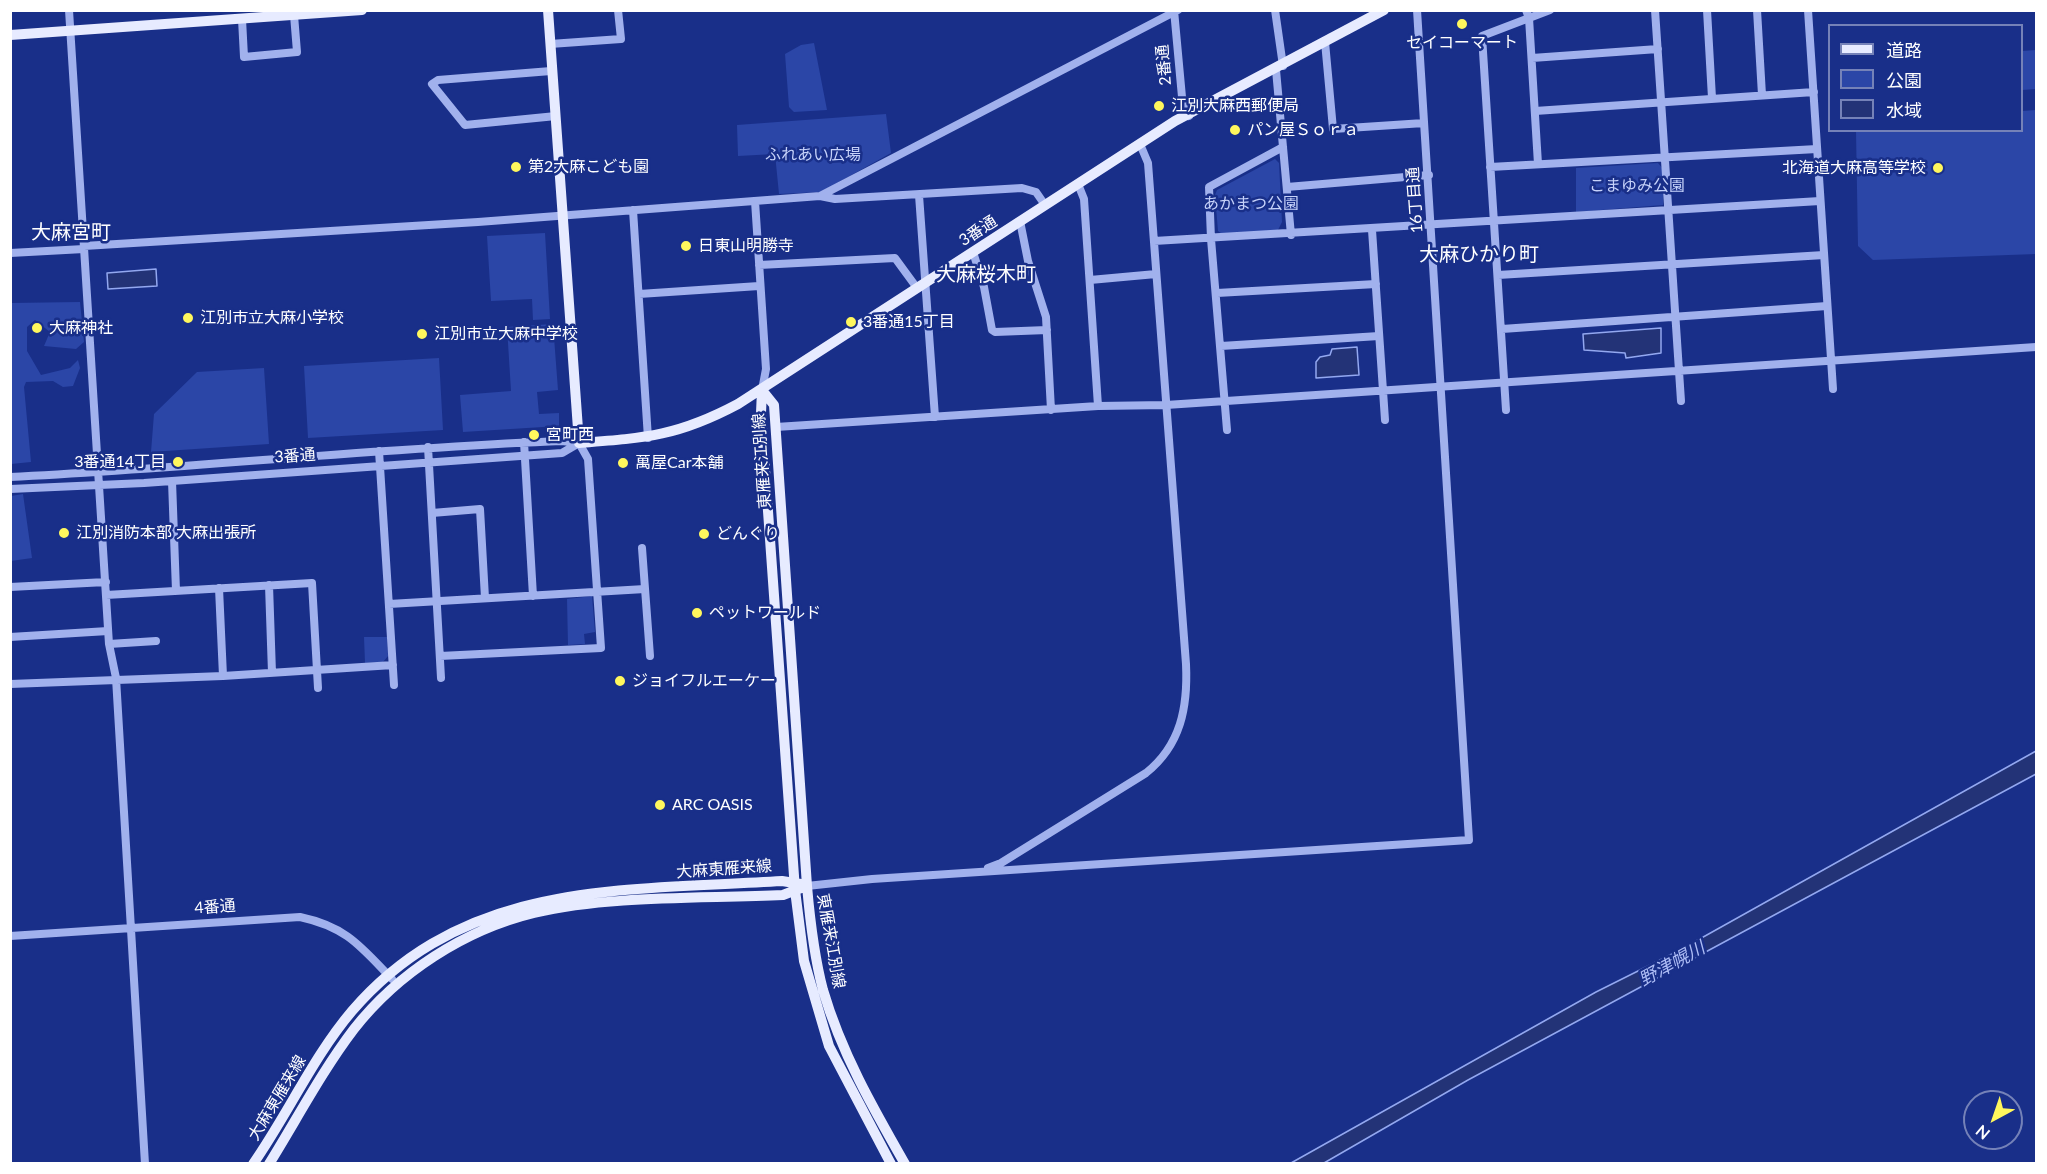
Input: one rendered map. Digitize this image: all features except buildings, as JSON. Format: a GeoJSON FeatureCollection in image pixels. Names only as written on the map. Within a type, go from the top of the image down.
{"type":"FeatureCollection","features":[{"type":"Feature","properties":{"kind":"main road"},"geometry":{"type":"LineString","coordinates":[[10,35],[362,10]]}},
{"type":"Feature","properties":{"kind":"main road"},"geometry":{"type":"LineString","coordinates":[[548,10],[579,443]]}},
{"type":"Feature","properties":{"kind":"main road","name":"3番通"},"geometry":{"type":"LineString","coordinates":[[579,443],[648,438],[702,423],[762,390],[1140,144],[1384,10]]}},
{"type":"Feature","properties":{"kind":"main road","name":"東雁来江別線"},"geometry":{"type":"LineString","coordinates":[[762,390],[774,405],[807,886],[816,956],[833,1020],[855,1072],[905,1164]]}},
{"type":"Feature","properties":{"kind":"main road","name":"東雁来江別線"},"geometry":{"type":"LineString","coordinates":[[762,390],[761,413],[794,887],[804,961],[822,1024],[844,1076],[891,1164]]}},
{"type":"Feature","properties":{"kind":"main road","name":"大麻東雁来線"},"geometry":{"type":"LineString","coordinates":[[253,1164],[326,1047],[352,1012],[387,974],[444,936],[486,916],[538,901],[616,891],[782,881],[794,887],[807,886]]}},
{"type":"Feature","properties":{"kind":"main road","name":"大麻東雁来線"},"geometry":{"type":"LineString","coordinates":[[269,1164],[354,1029],[396,984],[451,946],[536,913],[617,903],[783,895],[794,887]]}},
{"type":"Feature","properties":{"kind":"street"},"geometry":{"type":"LineString","coordinates":[[69,10],[108,631],[116,678],[129,928],[145,1164]]}},
{"type":"Feature","properties":{"kind":"street"},"geometry":{"type":"LineString","coordinates":[[550,44],[621,39],[618,10]]}},
{"type":"Feature","properties":{"kind":"street"},"geometry":{"type":"LineString","coordinates":[[1275,10],[1291,235]]}},
{"type":"Feature","properties":{"kind":"street","name":"16丁目通"},"geometry":{"type":"LineString","coordinates":[[971,873],[1469,840],[1433,226],[1417,10]]}},
{"type":"Feature","properties":{"kind":"street"},"geometry":{"type":"LineString","coordinates":[[1506,410],[1482,36],[1528,14],[1550,10]]}},
{"type":"Feature","properties":{"kind":"street"},"geometry":{"type":"LineString","coordinates":[[1655,10],[1681,401]]}},
{"type":"Feature","properties":{"kind":"street"},"geometry":{"type":"LineString","coordinates":[[1707,10],[1712,98]]}},
{"type":"Feature","properties":{"kind":"street"},"geometry":{"type":"LineString","coordinates":[[1756,10],[1762,95]]}},
{"type":"Feature","properties":{"kind":"street"},"geometry":{"type":"LineString","coordinates":[[1808,10],[1833,389]]}},
{"type":"Feature","properties":{"kind":"street"},"geometry":{"type":"LineString","coordinates":[[820,196],[1175,11]]}},
{"type":"Feature","properties":{"kind":"street","name":"2番通"},"geometry":{"type":"LineString","coordinates":[[1175,11],[1182,98],[1189,116]]}},
{"type":"Feature","properties":{"kind":"street"},"geometry":{"type":"LineString","coordinates":[[1528,14],[1538,164]]}},
{"type":"Feature","properties":{"kind":"street"},"geometry":{"type":"LineString","coordinates":[[242,19],[244,57],[297,52],[294,15]]}},
{"type":"Feature","properties":{"kind":"street"},"geometry":{"type":"LineString","coordinates":[[1325,42],[1333,129],[1424,123]]}},
{"type":"Feature","properties":{"kind":"street"},"geometry":{"type":"LineString","coordinates":[[1532,58],[1658,49]]}},
{"type":"Feature","properties":{"kind":"street"},"geometry":{"type":"LineString","coordinates":[[552,71],[438,80],[432,84],[465,125],[556,116]]}},
{"type":"Feature","properties":{"kind":"street"},"geometry":{"type":"LineString","coordinates":[[1535,111],[1814,92]]}},
{"type":"Feature","properties":{"kind":"street"},"geometry":{"type":"LineString","coordinates":[[807,886],[971,873],[1001,863],[1146,773],[1166,753],[1178,733],[1185,711],[1188,688],[1148,163],[1140,144]]}},
{"type":"Feature","properties":{"kind":"street"},"geometry":{"type":"LineString","coordinates":[[1227,430],[1211,239],[1209,187],[1283,147]]}},
{"type":"Feature","properties":{"kind":"street"},"geometry":{"type":"LineString","coordinates":[[1490,167],[1816,149]]}},
{"type":"Feature","properties":{"kind":"street"},"geometry":{"type":"LineString","coordinates":[[1287,187],[1429,175]]}},
{"type":"Feature","properties":{"kind":"street"},"geometry":{"type":"LineString","coordinates":[[1078,184],[1084,199],[1098,406]]}},
{"type":"Feature","properties":{"kind":"street"},"geometry":{"type":"LineString","coordinates":[[10,254],[820,196],[835,199],[1022,188],[1036,192],[1045,205]]}},
{"type":"Feature","properties":{"kind":"street"},"geometry":{"type":"LineString","coordinates":[[919,195],[921,285],[935,417]]}},
{"type":"Feature","properties":{"kind":"street"},"geometry":{"type":"LineString","coordinates":[[755,201],[766,369],[762,390]]}},
{"type":"Feature","properties":{"kind":"street"},"geometry":{"type":"LineString","coordinates":[[1154,242],[1820,201]]}},
{"type":"Feature","properties":{"kind":"street"},"geometry":{"type":"LineString","coordinates":[[633,210],[648,438]]}},
{"type":"Feature","properties":{"kind":"street"},"geometry":{"type":"LineString","coordinates":[[1020,221],[1028,261],[1046,317],[1051,410]]}},
{"type":"Feature","properties":{"kind":"street"},"geometry":{"type":"LineString","coordinates":[[1372,230],[1385,420]]}},
{"type":"Feature","properties":{"kind":"street"},"geometry":{"type":"LineString","coordinates":[[973,252],[984,287],[992,330],[1047,330]]}},
{"type":"Feature","properties":{"kind":"street"},"geometry":{"type":"LineString","coordinates":[[1498,275],[1824,255]]}},
{"type":"Feature","properties":{"kind":"street"},"geometry":{"type":"LineString","coordinates":[[759,265],[895,258],[921,285]]}},
{"type":"Feature","properties":{"kind":"street"},"geometry":{"type":"LineString","coordinates":[[1090,280],[1156,274]]}},
{"type":"Feature","properties":{"kind":"street"},"geometry":{"type":"LineString","coordinates":[[1217,294],[1376,284]]}},
{"type":"Feature","properties":{"kind":"street"},"geometry":{"type":"LineString","coordinates":[[639,294],[759,286]]}},
{"type":"Feature","properties":{"kind":"street"},"geometry":{"type":"LineString","coordinates":[[1502,329],[1827,306]]}},
{"type":"Feature","properties":{"kind":"street"},"geometry":{"type":"LineString","coordinates":[[1221,346],[1379,336]]}},
{"type":"Feature","properties":{"kind":"street"},"geometry":{"type":"LineString","coordinates":[[776,427],[1098,406],[1166,405],[2037,347]]}},
{"type":"Feature","properties":{"kind":"street"},"geometry":{"type":"LineString","coordinates":[[524,442],[533,596]]}},
{"type":"Feature","properties":{"kind":"street","name":"3番通"},"geometry":{"type":"LineString","coordinates":[[10,477],[99,473],[428,447],[524,442],[579,443]]}},
{"type":"Feature","properties":{"kind":"street"},"geometry":{"type":"LineString","coordinates":[[440,656],[601,648],[588,459],[579,443]]}},
{"type":"Feature","properties":{"kind":"street","name":"3番通"},"geometry":{"type":"LineString","coordinates":[[10,489],[172,481],[562,453],[579,443]]}},
{"type":"Feature","properties":{"kind":"street"},"geometry":{"type":"LineString","coordinates":[[428,447],[441,678]]}},
{"type":"Feature","properties":{"kind":"street"},"geometry":{"type":"LineString","coordinates":[[379,451],[394,684]]}},
{"type":"Feature","properties":{"kind":"street"},"geometry":{"type":"LineString","coordinates":[[172,481],[176,591]]}},
{"type":"Feature","properties":{"kind":"street"},"geometry":{"type":"LineString","coordinates":[[432,513],[480,509],[485,598]]}},
{"type":"Feature","properties":{"kind":"street"},"geometry":{"type":"LineString","coordinates":[[642,548],[650,656]]}},
{"type":"Feature","properties":{"kind":"street"},"geometry":{"type":"LineString","coordinates":[[10,587],[106,582]]}},
{"type":"Feature","properties":{"kind":"street"},"geometry":{"type":"LineString","coordinates":[[106,596],[312,583],[318,688]]}},
{"type":"Feature","properties":{"kind":"street"},"geometry":{"type":"LineString","coordinates":[[269,585],[272,673]]}},
{"type":"Feature","properties":{"kind":"street"},"geometry":{"type":"LineString","coordinates":[[219,588],[223,676]]}},
{"type":"Feature","properties":{"kind":"street"},"geometry":{"type":"LineString","coordinates":[[389,604],[645,589]]}},
{"type":"Feature","properties":{"kind":"street"},"geometry":{"type":"LineString","coordinates":[[10,636],[108,631]]}},
{"type":"Feature","properties":{"kind":"street"},"geometry":{"type":"LineString","coordinates":[[109,644],[156,641]]}},
{"type":"Feature","properties":{"kind":"street"},"geometry":{"type":"LineString","coordinates":[[10,684],[116,678],[223,676],[393,665]]}},
{"type":"Feature","properties":{"kind":"street","name":"4番通"},"geometry":{"type":"LineString","coordinates":[[10,936],[300,916],[333,926],[352,938],[396,984]]}},
{"type":"Feature","properties":{"kind":"green space"},"geometry":{"type":"Polygon","coordinates":[[[814,43],[827,110],[794,112],[789,107],[785,54],[801,45],[814,43]]]}},
{"type":"Feature","properties":{"kind":"green space"},"geometry":{"type":"Polygon","coordinates":[[[2036,50],[2036,89],[2023,90],[2023,51],[2036,50]]]}},
{"type":"Feature","properties":{"kind":"green space","name":"北海道大麻高等学校"},"geometry":{"type":"Polygon","coordinates":[[[2036,110],[2036,254],[1873,260],[1858,246],[1856,132],[2023,132],[2023,111],[2036,110]]]}},
{"type":"Feature","properties":{"kind":"green space","name":"ふれあい広場"},"geometry":{"type":"Polygon","coordinates":[[[886,114],[891,153],[821,192],[779,194],[775,154],[738,156],[737,125],[886,114]]]}},
{"type":"Feature","properties":{"kind":"green space","name":"あかまつ公園"},"geometry":{"type":"Polygon","coordinates":[[[1275,159],[1279,163],[1282,222],[1278,230],[1223,235],[1218,231],[1215,195],[1217,190],[1275,159]]]}},
{"type":"Feature","properties":{"kind":"green space","name":"こまゆみ公園"},"geometry":{"type":"Polygon","coordinates":[[[1658,163],[1663,169],[1663,205],[1576,212],[1576,168],[1658,163]]]}},
{"type":"Feature","properties":{"kind":"green space"},"geometry":{"type":"Polygon","coordinates":[[[545,233],[550,319],[533,320],[532,299],[491,301],[487,236],[545,233]]]}},
{"type":"Feature","properties":{"kind":"green space"},"geometry":{"type":"Polygon","coordinates":[[[80,302],[84,342],[76,349],[44,346],[50,332],[35,320],[27,327],[27,351],[41,375],[70,368],[78,360],[80,368],[73,386],[63,387],[53,381],[26,382],[24,387],[31,462],[11,464],[11,303],[80,302]]]}},
{"type":"Feature","properties":{"kind":"green space"},"geometry":{"type":"Polygon","coordinates":[[[553,324],[558,390],[537,392],[539,414],[559,413],[559,426],[463,432],[460,395],[511,391],[507,327],[553,324]]]}},
{"type":"Feature","properties":{"kind":"green space"},"geometry":{"type":"Polygon","coordinates":[[[439,358],[443,430],[308,438],[304,366],[439,358]]]}},
{"type":"Feature","properties":{"kind":"green space"},"geometry":{"type":"Polygon","coordinates":[[[264,368],[269,444],[151,452],[154,414],[197,372],[264,368]]]}},
{"type":"Feature","properties":{"kind":"green space"},"geometry":{"type":"Polygon","coordinates":[[[23,494],[32,558],[11,561],[11,496],[23,494]]]}},
{"type":"Feature","properties":{"kind":"green space"},"geometry":{"type":"Polygon","coordinates":[[[592,596],[595,632],[584,634],[585,644],[568,645],[567,599],[592,596]]]}},
{"type":"Feature","properties":{"kind":"green space"},"geometry":{"type":"Polygon","coordinates":[[[364,637],[387,637],[388,656],[383,662],[365,663],[364,637]]]}},
{"type":"Feature","properties":{"kind":"water"},"geometry":{"type":"Polygon","coordinates":[[[156,269],[157,286],[108,289],[107,273],[156,269]]]}},
{"type":"Feature","properties":{"kind":"water"},"geometry":{"type":"Polygon","coordinates":[[[1661,328],[1661,353],[1626,358],[1625,353],[1584,350],[1583,334],[1661,328]]]}},
{"type":"Feature","properties":{"kind":"water"},"geometry":{"type":"Polygon","coordinates":[[[1357,347],[1359,375],[1316,378],[1316,362],[1320,357],[1330,355],[1332,349],[1357,347]]]}},
{"type":"Feature","properties":{"kind":"water","name":"野津幌川"},"geometry":{"type":"Polygon","coordinates":[[[2036,751],[2036,774],[1468,1080],[1324,1163],[1291,1163],[1596,992],[1680,950],[2036,751]]]}},
{"type":"Feature","properties":{"kind":"place","name":"セイコーマート"},"geometry":{"type":"Point","coordinates":[1462,24]}},
{"type":"Feature","properties":{"kind":"place","name":"江別大麻西郵便局"},"geometry":{"type":"Point","coordinates":[1159,106]}},
{"type":"Feature","properties":{"kind":"place","name":"パン屋Ｓｏｒａ"},"geometry":{"type":"Point","coordinates":[1235,130]}},
{"type":"Feature","properties":{"kind":"place","name":"第2大麻こども園"},"geometry":{"type":"Point","coordinates":[516,167]}},
{"type":"Feature","properties":{"kind":"place","name":"北海道大麻高等学校"},"geometry":{"type":"Point","coordinates":[1938,168]}},
{"type":"Feature","properties":{"kind":"place","name":"日東山明勝寺"},"geometry":{"type":"Point","coordinates":[686,246]}},
{"type":"Feature","properties":{"kind":"place","name":"江別市立大麻小学校"},"geometry":{"type":"Point","coordinates":[188,318]}},
{"type":"Feature","properties":{"kind":"place","name":"3番通15丁目"},"geometry":{"type":"Point","coordinates":[851,322]}},
{"type":"Feature","properties":{"kind":"place","name":"大麻神社"},"geometry":{"type":"Point","coordinates":[37,328]}},
{"type":"Feature","properties":{"kind":"place","name":"江別市立大麻中学校"},"geometry":{"type":"Point","coordinates":[422,334]}},
{"type":"Feature","properties":{"kind":"place","name":"宮町西"},"geometry":{"type":"Point","coordinates":[534,435]}},
{"type":"Feature","properties":{"kind":"place","name":"3番通14丁目"},"geometry":{"type":"Point","coordinates":[178,462]}},
{"type":"Feature","properties":{"kind":"place","name":"萬屋Car本舗"},"geometry":{"type":"Point","coordinates":[623,463]}},
{"type":"Feature","properties":{"kind":"place","name":"江別消防本部 大麻出張所"},"geometry":{"type":"Point","coordinates":[64,533]}},
{"type":"Feature","properties":{"kind":"place","name":"どんぐり"},"geometry":{"type":"Point","coordinates":[704,534]}},
{"type":"Feature","properties":{"kind":"place","name":"ペットワールド"},"geometry":{"type":"Point","coordinates":[697,613]}},
{"type":"Feature","properties":{"kind":"place","name":"ジョイフルエーケー"},"geometry":{"type":"Point","coordinates":[620,681]}},
{"type":"Feature","properties":{"kind":"place","name":"ARC OASIS"},"geometry":{"type":"Point","coordinates":[660,805]}},
{"type":"Feature","properties":{"kind":"district","name":"大麻宮町"},"geometry":{"type":"Point","coordinates":[71,233]}},
{"type":"Feature","properties":{"kind":"district","name":"大麻ひかり町"},"geometry":{"type":"Point","coordinates":[1479,255]}},
{"type":"Feature","properties":{"kind":"district","name":"大麻桜木町"},"geometry":{"type":"Point","coordinates":[986,275]}}]}
